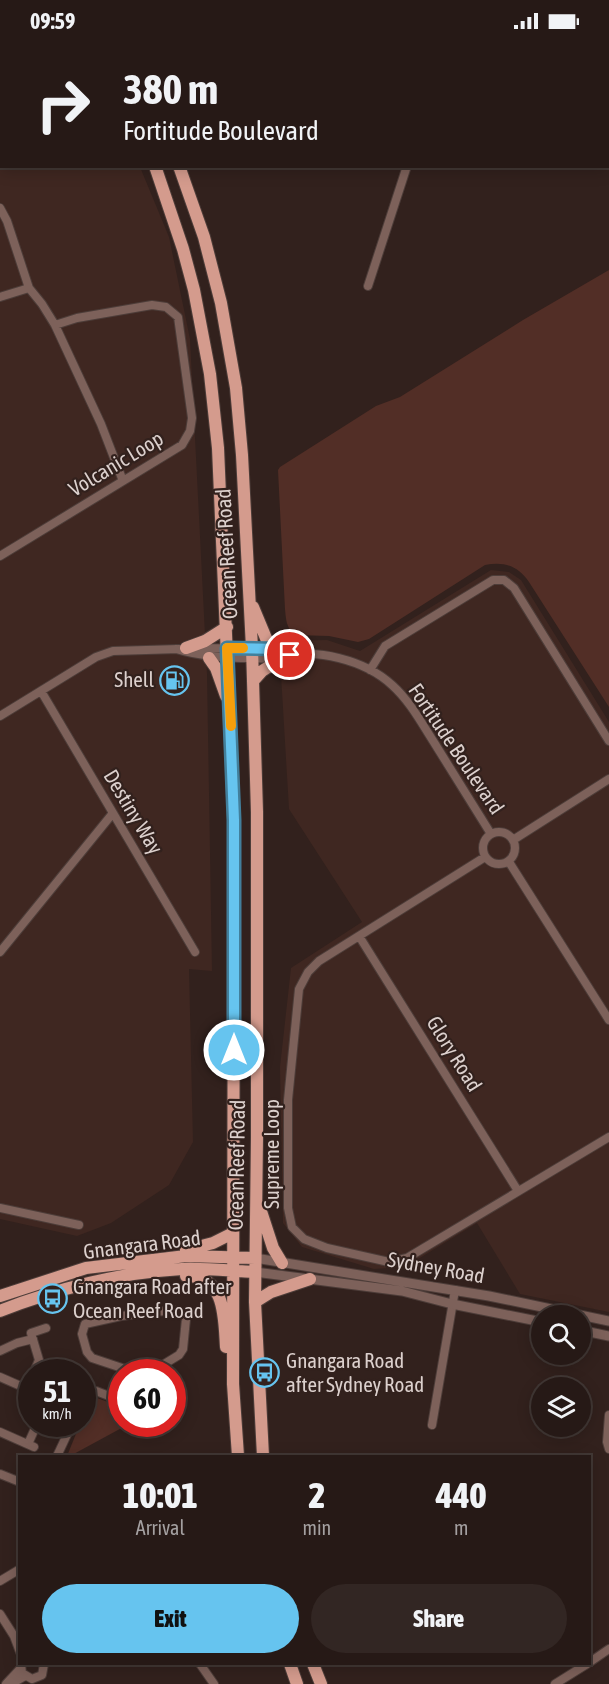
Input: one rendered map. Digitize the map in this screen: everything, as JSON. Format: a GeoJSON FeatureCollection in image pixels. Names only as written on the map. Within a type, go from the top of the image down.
{"type":"FeatureCollection","features":[{"type":"Feature","properties":{"kind":"main road","name":"Ocean Reef Road"},"geometry":{"type":"LineString","coordinates":[[156,168],[185,255],[202,324],[218,448],[234,820],[234,1271]]}},
{"type":"Feature","properties":{"kind":"main road","name":"Ocean Reef Road"},"geometry":{"type":"LineString","coordinates":[[180,168],[207,248],[221,303],[235,378],[242,455],[257,812],[255,1272]]}},
{"type":"Feature","properties":{"kind":"main road"},"geometry":{"type":"LineString","coordinates":[[249,598],[268,643],[283,654],[253,681]]}},
{"type":"Feature","properties":{"kind":"main road"},"geometry":{"type":"LineString","coordinates":[[181,649],[205,641],[227,627]]}},
{"type":"Feature","properties":{"kind":"main road"},"geometry":{"type":"LineString","coordinates":[[209,658],[216,668],[230,706]]}},
{"type":"Feature","properties":{"kind":"main road"},"geometry":{"type":"LineString","coordinates":[[256,1192],[273,1248],[282,1263]]}},
{"type":"Feature","properties":{"kind":"main road"},"geometry":{"type":"LineString","coordinates":[[162,1258],[213,1243],[234,1233]]}},
{"type":"Feature","properties":{"kind":"main road","name":"Gnangara Road"},"geometry":{"type":"LineString","coordinates":[[0,1296],[86,1268],[162,1258],[255,1258]]}},
{"type":"Feature","properties":{"kind":"main road","name":"Gnangara Road"},"geometry":{"type":"LineString","coordinates":[[0,1311],[63,1290],[128,1276],[180,1269],[255,1272]]}},
{"type":"Feature","properties":{"kind":"main road"},"geometry":{"type":"LineString","coordinates":[[234,1271],[233,1384],[238,1455]]}},
{"type":"Feature","properties":{"kind":"main road"},"geometry":{"type":"LineString","coordinates":[[255,1272],[263,1455]]}},
{"type":"Feature","properties":{"kind":"main road"},"geometry":{"type":"LineString","coordinates":[[128,1276],[195,1276],[205,1279],[215,1288],[224,1318],[226,1355],[233,1384]]}},
{"type":"Feature","properties":{"kind":"main road"},"geometry":{"type":"LineString","coordinates":[[255,1302],[271,1292],[310,1279]]}},
{"type":"Feature","properties":{"kind":"main road"},"geometry":{"type":"LineString","coordinates":[[290,1665],[297,1684]]}},
{"type":"Feature","properties":{"kind":"main road"},"geometry":{"type":"LineString","coordinates":[[313,1665],[321,1684]]}},
{"type":"Feature","properties":{"kind":"street"},"geometry":{"type":"LineString","coordinates":[[368,286],[406,168]]}},
{"type":"Feature","properties":{"kind":"street"},"geometry":{"type":"LineString","coordinates":[[0,208],[7,221],[29,288],[55,325],[101,424],[123,481]]}},
{"type":"Feature","properties":{"kind":"street"},"geometry":{"type":"LineString","coordinates":[[0,297],[29,288]]}},
{"type":"Feature","properties":{"kind":"street","name":"Volcanic Loop"},"geometry":{"type":"LineString","coordinates":[[1,554],[182,445],[190,431],[192,418],[178,317],[166,307],[152,305],[77,318],[55,325]]}},
{"type":"Feature","properties":{"kind":"street"},"geometry":{"type":"LineString","coordinates":[[370,670],[386,646],[493,580],[504,579],[514,588],[609,741]]}},
{"type":"Feature","properties":{"kind":"street"},"geometry":{"type":"LineString","coordinates":[[181,649],[209,658],[228,653]]}},
{"type":"Feature","properties":{"kind":"street"},"geometry":{"type":"LineString","coordinates":[[0,716],[96,657],[113,651],[181,649],[228,653]]}},
{"type":"Feature","properties":{"kind":"street","name":"Fortitude Boulevard"},"geometry":{"type":"LineString","coordinates":[[228,653],[326,655],[370,670],[391,684],[412,708],[491,834]]}},
{"type":"Feature","properties":{"kind":"street","name":"Destiny Way"},"geometry":{"type":"LineString","coordinates":[[41,691],[195,952]]}},
{"type":"Feature","properties":{"kind":"street"},"geometry":{"type":"LineString","coordinates":[[513,840],[609,779]]}},
{"type":"Feature","properties":{"kind":"street"},"geometry":{"type":"LineString","coordinates":[[0,952],[113,813]]}},
{"type":"Feature","properties":{"kind":"street"},"geometry":{"type":"LineString","coordinates":[[502,832],[513,840],[515,853],[509,862],[493,864],[485,857],[482,847],[491,834],[502,832]]}},
{"type":"Feature","properties":{"kind":"street","name":"Supreme Loop"},"geometry":{"type":"LineString","coordinates":[[485,857],[319,961],[308,972],[299,989],[288,1100],[288,1208],[292,1227],[304,1239],[327,1248],[389,1262],[407,1257],[609,1137]]}},
{"type":"Feature","properties":{"kind":"street"},"geometry":{"type":"LineString","coordinates":[[509,862],[609,1020]]}},
{"type":"Feature","properties":{"kind":"street","name":"Glory Road"},"geometry":{"type":"LineString","coordinates":[[359,936],[518,1191]]}},
{"type":"Feature","properties":{"kind":"street"},"geometry":{"type":"LineString","coordinates":[[0,1208],[79,1225]]}},
{"type":"Feature","properties":{"kind":"street","name":"Sydney Road"},"geometry":{"type":"LineString","coordinates":[[255,1258],[455,1290],[609,1322]]}},
{"type":"Feature","properties":{"kind":"street","name":"Sydney Road"},"geometry":{"type":"LineString","coordinates":[[255,1272],[402,1291],[531,1320]]}},
{"type":"Feature","properties":{"kind":"street"},"geometry":{"type":"LineString","coordinates":[[432,1425],[455,1290]]}},
{"type":"Feature","properties":{"kind":"street"},"geometry":{"type":"LineString","coordinates":[[173,1310],[182,1313],[186,1319],[185,1342],[179,1355],[147,1371],[134,1372],[123,1369],[92,1358],[87,1352],[82,1334],[85,1324],[153,1311],[173,1310]]}},
{"type":"Feature","properties":{"kind":"street"},"geometry":{"type":"LineString","coordinates":[[39,1359],[31,1334],[46,1328]]}},
{"type":"Feature","properties":{"kind":"street"},"geometry":{"type":"LineString","coordinates":[[591,1332],[609,1336]]}},
{"type":"Feature","properties":{"kind":"street"},"geometry":{"type":"LineString","coordinates":[[0,1351],[33,1339]]}},
{"type":"Feature","properties":{"kind":"street"},"geometry":{"type":"LineString","coordinates":[[0,1377],[18,1385]]}},
{"type":"Feature","properties":{"kind":"street"},"geometry":{"type":"LineString","coordinates":[[609,1415],[609,1449]]}},
{"type":"Feature","properties":{"kind":"street"},"geometry":{"type":"LineString","coordinates":[[0,1432],[31,1445],[33,1437]]}},
{"type":"Feature","properties":{"kind":"street"},"geometry":{"type":"LineString","coordinates":[[57,1455],[66,1437]]}},
{"type":"Feature","properties":{"kind":"street"},"geometry":{"type":"LineString","coordinates":[[0,1474],[18,1481]]}},
{"type":"Feature","properties":{"kind":"street"},"geometry":{"type":"LineString","coordinates":[[0,1581],[18,1570]]}},
{"type":"Feature","properties":{"kind":"street"},"geometry":{"type":"LineString","coordinates":[[0,1614],[16,1639]]}},
{"type":"Feature","properties":{"kind":"street"},"geometry":{"type":"LineString","coordinates":[[591,1661],[609,1649]]}},
{"type":"Feature","properties":{"kind":"street"},"geometry":{"type":"LineString","coordinates":[[201,1665],[214,1684]]}},
{"type":"Feature","properties":{"kind":"street"},"geometry":{"type":"LineString","coordinates":[[555,1684],[585,1665]]}},
{"type":"Feature","properties":{"kind":"street"},"geometry":{"type":"LineString","coordinates":[[6,1684],[20,1666],[28,1680]]}},
{"type":"Feature","properties":{"kind":"street"},"geometry":{"type":"LineString","coordinates":[[11,1684],[37,1679],[45,1667]]}},
{"type":"Feature","properties":{"kind":"street"},"geometry":{"type":"LineString","coordinates":[[42,1684],[45,1667]]}},
{"type":"Feature","properties":{"kind":"shaded area"},"geometry":{"type":"Polygon","coordinates":[[[0,168],[140,168],[169,237],[190,339],[207,674],[212,971],[189,969],[193,1142],[169,1185],[111,1223],[77,1236],[0,1219],[0,168]]]}},
{"type":"Feature","properties":{"kind":"shaded area"},"geometry":{"type":"Polygon","coordinates":[[[609,270],[609,707],[529,582],[520,572],[504,564],[485,565],[369,639],[358,642],[329,636],[295,635],[288,626],[285,609],[278,470],[280,467],[376,406],[400,397],[523,320],[609,270]]]}},
{"type":"Feature","properties":{"kind":"shaded area"},"geometry":{"type":"Polygon","coordinates":[[[491,570],[509,572],[521,580],[609,722],[609,1312],[591,1308],[591,1305],[574,1305],[520,1294],[477,1223],[405,1267],[374,1269],[302,1247],[283,1223],[280,1067],[291,968],[362,922],[289,809],[279,641],[327,640],[360,651],[491,570]]]}},
{"type":"Feature","properties":{"kind":"shaded area"},"geometry":{"type":"Polygon","coordinates":[[[96,1399],[108,1402],[108,1435],[72,1455],[67,1455],[75,1437],[96,1437],[96,1399]]]}},
{"type":"Feature","properties":{"kind":"slow traffic"},"geometry":{"type":"LineString","coordinates":[[231,726],[227,648],[243,648]]}},
{"type":"Feature","properties":{"kind":"place","name":"Shell"},"geometry":{"type":"Point","coordinates":[175,680]}},
{"type":"Feature","properties":{"kind":"place","name":"Gnangara Road after Ocean Reef Road"},"geometry":{"type":"Point","coordinates":[52,1299]}},
{"type":"Feature","properties":{"kind":"place","name":"Gnangara Road after Sydney Road"},"geometry":{"type":"Point","coordinates":[265,1373]}},
{"type":"Feature","properties":{"kind":"route"},"geometry":{"type":"LineString","coordinates":[[234,1050],[234,820],[227,648],[282,649],[290,655]]}}]}
